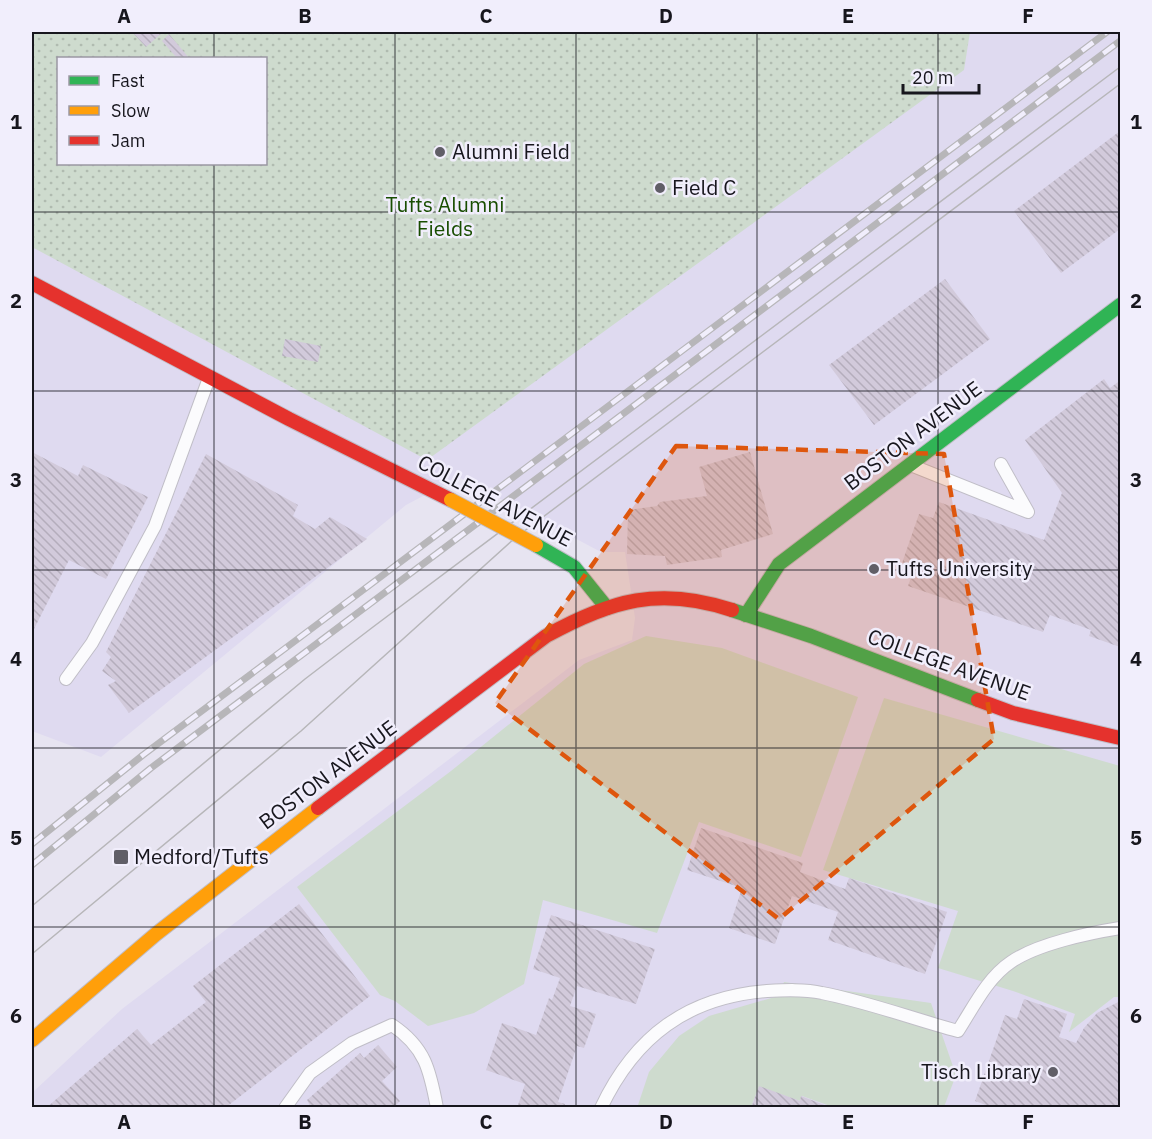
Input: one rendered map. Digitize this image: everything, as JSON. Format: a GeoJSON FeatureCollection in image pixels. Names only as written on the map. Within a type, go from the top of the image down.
{"type":"FeatureCollection","features":[{"type":"Feature","properties":{"kind":"main road","name":"COLLEGE AVENUE"},"geometry":{"type":"LineString","coordinates":[[32,283],[536,545],[574,567],[607,608],[650,598],[673,596],[710,602],[822,640],[1012,713],[1120,738]]}},
{"type":"Feature","properties":{"kind":"main road","name":"BOSTON AVENUE"},"geometry":{"type":"LineString","coordinates":[[746,615],[779,564],[1120,305]]}},
{"type":"Feature","properties":{"kind":"main road","name":"BOSTON AVENUE"},"geometry":{"type":"LineString","coordinates":[[32,1040],[83,994],[227,880],[546,636],[580,617],[607,608]]}},
{"type":"Feature","properties":{"kind":"lane"},"geometry":{"type":"LineString","coordinates":[[66,679],[92,643],[155,526],[197,405],[210,377]]}},
{"type":"Feature","properties":{"kind":"lane"},"geometry":{"type":"LineString","coordinates":[[909,465],[1028,512],[1001,464]]}},
{"type":"Feature","properties":{"kind":"lane"},"geometry":{"type":"LineString","coordinates":[[601,1107],[627,1062],[670,1022],[701,1004],[742,993],[782,990],[820,992],[958,1031],[988,984],[1011,962],[1040,949],[1120,928]]}},
{"type":"Feature","properties":{"kind":"lane"},"geometry":{"type":"LineString","coordinates":[[285,1107],[310,1073],[351,1043],[392,1025],[406,1034],[429,1067],[437,1107]]}},
{"type":"Feature","properties":{"kind":"highlighted area"},"geometry":{"type":"Polygon","coordinates":[[[676,446],[944,454],[994,739],[779,919],[495,703],[676,446]]]}},
{"type":"Feature","properties":{"kind":"shaded area","name":"Tufts University"},"geometry":{"type":"Polygon","coordinates":[[[32,32],[1120,32],[1120,1107],[32,1107],[32,1093],[122,1009],[579,660],[632,640],[635,618],[625,552],[601,552],[459,477],[406,505],[101,757],[32,731],[32,32]]]}},
{"type":"Feature","properties":{"kind":"green space","name":"Tufts Alumni Fields"},"geometry":{"type":"Polygon","coordinates":[[[32,32],[970,32],[964,70],[427,460],[32,247],[32,32]]]}},
{"type":"Feature","properties":{"kind":"green space"},"geometry":{"type":"Polygon","coordinates":[[[646,636],[722,648],[858,697],[801,857],[699,822],[657,933],[543,900],[524,984],[474,1013],[428,1026],[395,1001],[380,995],[297,887],[451,771],[584,664],[646,636]]]}},
{"type":"Feature","properties":{"kind":"green space"},"geometry":{"type":"Polygon","coordinates":[[[884,698],[1120,766],[1120,997],[1114,997],[1069,1032],[1075,1014],[1013,991],[938,968],[958,911],[823,870],[884,698]]]}},
{"type":"Feature","properties":{"kind":"green space"},"geometry":{"type":"Polygon","coordinates":[[[784,982],[931,1003],[956,1075],[944,1107],[833,1107],[802,1096],[800,1101],[759,1087],[751,1107],[637,1108],[649,1072],[679,1036],[709,1016],[778,996],[784,982]]]}},
{"type":"Feature","properties":{"kind":"building"},"geometry":{"type":"Polygon","coordinates":[[[132,32],[163,32],[146,47],[132,32]]]}},
{"type":"Feature","properties":{"kind":"building"},"geometry":{"type":"Polygon","coordinates":[[[169,34],[188,57],[176,57],[162,41],[169,34]]]}},
{"type":"Feature","properties":{"kind":"building"},"geometry":{"type":"Polygon","coordinates":[[[1120,131],[1120,229],[1061,273],[1014,211],[1120,131]]]}},
{"type":"Feature","properties":{"kind":"building"},"geometry":{"type":"Polygon","coordinates":[[[945,279],[990,339],[874,425],[829,365],[945,279]]]}},
{"type":"Feature","properties":{"kind":"building"},"geometry":{"type":"Polygon","coordinates":[[[285,339],[321,346],[318,362],[282,356],[285,339]]]}},
{"type":"Feature","properties":{"kind":"building"},"geometry":{"type":"Polygon","coordinates":[[[1104,379],[1110,388],[1118,382],[1120,386],[1120,647],[1089,636],[1091,630],[1050,615],[1043,632],[908,586],[913,571],[901,566],[919,514],[933,518],[939,502],[1044,540],[1062,493],[1025,440],[1104,379]]]}},
{"type":"Feature","properties":{"kind":"building"},"geometry":{"type":"Polygon","coordinates":[[[32,452],[78,476],[83,465],[148,497],[106,579],[69,560],[32,633],[32,452]]]}},
{"type":"Feature","properties":{"kind":"building"},"geometry":{"type":"Polygon","coordinates":[[[750,452],[773,534],[721,550],[722,557],[667,565],[665,556],[627,554],[628,510],[657,506],[660,502],[707,496],[699,467],[750,452]]]}},
{"type":"Feature","properties":{"kind":"building"},"geometry":{"type":"Polygon","coordinates":[[[206,454],[298,505],[293,516],[315,529],[330,517],[367,539],[129,713],[108,685],[116,681],[102,671],[111,657],[106,652],[206,454]]]}},
{"type":"Feature","properties":{"kind":"building"},"geometry":{"type":"Polygon","coordinates":[[[701,828],[803,863],[800,872],[845,889],[849,878],[947,912],[925,974],[828,940],[838,912],[792,896],[775,944],[729,928],[742,888],[687,870],[701,828]]]}},
{"type":"Feature","properties":{"kind":"building"},"geometry":{"type":"Polygon","coordinates":[[[299,904],[370,996],[225,1108],[46,1108],[137,1029],[151,1045],[206,1002],[193,986],[299,904]]]}},
{"type":"Feature","properties":{"kind":"building"},"geometry":{"type":"Polygon","coordinates":[[[551,915],[655,949],[636,1004],[577,986],[570,1006],[596,1014],[584,1048],[577,1046],[558,1102],[565,1104],[564,1108],[517,1108],[525,1084],[486,1070],[502,1023],[536,1035],[549,998],[552,1000],[560,978],[533,969],[551,915]]]}},
{"type":"Feature","properties":{"kind":"building","name":"Tisch Library"},"geometry":{"type":"Polygon","coordinates":[[[1024,999],[1067,1014],[1059,1037],[1076,1043],[1084,1028],[1097,1013],[1120,1001],[1120,1108],[994,1108],[975,1101],[1005,1015],[1017,1019],[1024,999]]]}},
{"type":"Feature","properties":{"kind":"building"},"geometry":{"type":"Polygon","coordinates":[[[378,1045],[397,1067],[382,1081],[400,1101],[393,1108],[311,1108],[307,1100],[360,1053],[364,1058],[378,1045]]]}},
{"type":"Feature","properties":{"kind":"building"},"geometry":{"type":"Polygon","coordinates":[[[759,1086],[800,1101],[801,1096],[832,1108],[751,1108],[759,1086]]]}},
{"type":"Feature","properties":{"kind":"tram line"},"geometry":{"type":"LineString","coordinates":[[32,906],[305,679],[1120,67]]}},
{"type":"Feature","properties":{"kind":"tram line"},"geometry":{"type":"LineString","coordinates":[[32,954],[301,731],[515,538],[1120,84]]}},
{"type":"Feature","properties":{"kind":"railway"},"geometry":{"type":"LineString","coordinates":[[32,844],[143,755],[1107,32]]}},
{"type":"Feature","properties":{"kind":"railway"},"geometry":{"type":"LineString","coordinates":[[32,865],[151,768],[1120,41]]}},
{"type":"Feature","properties":{"kind":"traffic: fast"},"geometry":{"type":"LineString","coordinates":[[746,615],[779,564],[1120,305]]}},
{"type":"Feature","properties":{"kind":"traffic: fast"},"geometry":{"type":"LineString","coordinates":[[536,545],[574,567],[607,608]]}},
{"type":"Feature","properties":{"kind":"traffic: fast"},"geometry":{"type":"LineString","coordinates":[[732,610],[811,636],[978,700]]}},
{"type":"Feature","properties":{"kind":"traffic: slow"},"geometry":{"type":"LineString","coordinates":[[451,500],[536,545]]}},
{"type":"Feature","properties":{"kind":"traffic: slow"},"geometry":{"type":"LineString","coordinates":[[32,1040],[156,934],[318,808]]}},
{"type":"Feature","properties":{"kind":"traffic: jam"},"geometry":{"type":"LineString","coordinates":[[32,283],[289,419],[451,500]]}},
{"type":"Feature","properties":{"kind":"traffic: jam"},"geometry":{"type":"LineString","coordinates":[[318,808],[546,636],[592,613],[636,600],[659,598],[682,599],[732,610]]}},
{"type":"Feature","properties":{"kind":"traffic: jam"},"geometry":{"type":"LineString","coordinates":[[978,700],[1013,713],[1120,738]]}},
{"type":"Feature","properties":{"kind":"place","name":"Alumni Field"},"geometry":{"type":"Point","coordinates":[440,152]}},
{"type":"Feature","properties":{"kind":"place","name":"Field C"},"geometry":{"type":"Point","coordinates":[660,188]}},
{"type":"Feature","properties":{"kind":"place","name":"Tufts University"},"geometry":{"type":"Point","coordinates":[874,569]}},
{"type":"Feature","properties":{"kind":"place","name":"Medford/Tufts"},"geometry":{"type":"Point","coordinates":[121,857]}},
{"type":"Feature","properties":{"kind":"place","name":"Tisch Library"},"geometry":{"type":"Point","coordinates":[1053,1072]}}]}
